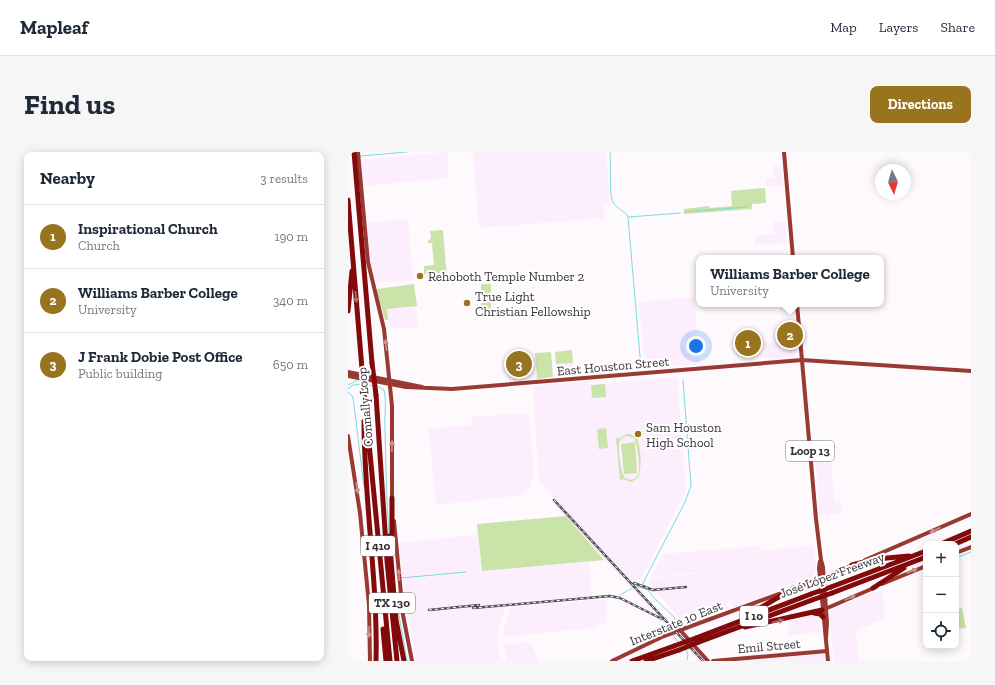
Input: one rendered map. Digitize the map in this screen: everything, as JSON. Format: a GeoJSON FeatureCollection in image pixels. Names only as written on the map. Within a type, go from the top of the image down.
{"type":"FeatureCollection","features":[{"type":"Feature","properties":{"kind":"highway","name":"Connally Loop"},"geometry":{"type":"LineString","coordinates":[[354,152],[376,395],[387,561],[396,661]]}},
{"type":"Feature","properties":{"kind":"highway","name":"Connally Loop"},"geometry":{"type":"LineString","coordinates":[[348,200],[384,612],[390,661]]}},
{"type":"Feature","properties":{"kind":"highway"},"geometry":{"type":"LineString","coordinates":[[348,311],[353,258]]}},
{"type":"Feature","properties":{"kind":"highway"},"geometry":{"type":"LineString","coordinates":[[366,404],[364,427],[366,484],[375,584],[376,661]]}},
{"type":"Feature","properties":{"kind":"highway"},"geometry":{"type":"LineString","coordinates":[[380,461],[396,620],[403,661]]}},
{"type":"Feature","properties":{"kind":"highway"},"geometry":{"type":"LineString","coordinates":[[392,498],[392,571]]}},
{"type":"Feature","properties":{"kind":"highway"},"geometry":{"type":"LineString","coordinates":[[948,541],[971,531]]}},
{"type":"Feature","properties":{"kind":"highway"},"geometry":{"type":"LineString","coordinates":[[959,542],[971,537]]}},
{"type":"Feature","properties":{"kind":"highway"},"geometry":{"type":"LineString","coordinates":[[852,566],[869,560],[923,553]]}},
{"type":"Feature","properties":{"kind":"highway","name":"José López Freeway"},"geometry":{"type":"LineString","coordinates":[[646,661],[679,650],[698,640],[812,597],[913,562],[923,554]]}},
{"type":"Feature","properties":{"kind":"highway","name":"José López Freeway"},"geometry":{"type":"LineString","coordinates":[[832,590],[923,554]]}},
{"type":"Feature","properties":{"kind":"highway","name":"TX 130"},"geometry":{"type":"LineString","coordinates":[[387,561],[399,647],[403,661]]}},
{"type":"Feature","properties":{"kind":"highway"},"geometry":{"type":"LineString","coordinates":[[873,588],[913,562]]}},
{"type":"Feature","properties":{"kind":"highway"},"geometry":{"type":"LineString","coordinates":[[732,627],[794,588]]}},
{"type":"Feature","properties":{"kind":"highway"},"geometry":{"type":"LineString","coordinates":[[732,627],[824,609]]}},
{"type":"Feature","properties":{"kind":"highway","name":"TX 130"},"geometry":{"type":"LineString","coordinates":[[384,612],[383,637],[386,661]]}},
{"type":"Feature","properties":{"kind":"highway"},"geometry":{"type":"LineString","coordinates":[[813,612],[820,614],[823,617]]}},
{"type":"Feature","properties":{"kind":"highway","name":"José López Freeway"},"geometry":{"type":"LineString","coordinates":[[632,661],[674,646],[698,640]]}},
{"type":"Feature","properties":{"kind":"main road"},"geometry":{"type":"LineString","coordinates":[[358,152],[368,262],[383,320],[391,397],[392,498],[403,615],[412,661]]}},
{"type":"Feature","properties":{"kind":"main road"},"geometry":{"type":"LineString","coordinates":[[784,152],[793,255]]}},
{"type":"Feature","properties":{"kind":"main road","name":"Loop 13"},"geometry":{"type":"LineString","coordinates":[[797,307],[821,560],[819,568],[822,578],[828,661]]}},
{"type":"Feature","properties":{"kind":"main road","name":"East Houston Street"},"geometry":{"type":"LineString","coordinates":[[348,372],[389,382],[399,386],[460,389],[802,360],[971,371]]}},
{"type":"Feature","properties":{"kind":"main road","name":"East Houston Street"},"geometry":{"type":"LineString","coordinates":[[348,376],[424,388]]}},
{"type":"Feature","properties":{"kind":"main road"},"geometry":{"type":"LineString","coordinates":[[391,397],[394,389],[399,386]]}},
{"type":"Feature","properties":{"kind":"main road"},"geometry":{"type":"LineString","coordinates":[[348,436],[360,513],[369,605],[370,661]]}},
{"type":"Feature","properties":{"kind":"main road","name":"Interstate 10 East"},"geometry":{"type":"LineString","coordinates":[[612,661],[660,638],[822,578],[971,514]]}},
{"type":"Feature","properties":{"kind":"main road"},"geometry":{"type":"LineString","coordinates":[[959,552],[971,546]]}},
{"type":"Feature","properties":{"kind":"main road"},"geometry":{"type":"LineString","coordinates":[[824,609],[923,567]]}},
{"type":"Feature","properties":{"kind":"main road","name":"Loop 13"},"geometry":{"type":"LineString","coordinates":[[824,609],[823,617],[826,638]]}},
{"type":"Feature","properties":{"kind":"main road"},"geometry":{"type":"LineString","coordinates":[[680,630],[708,661]]}},
{"type":"Feature","properties":{"kind":"main road","name":"Emil Street"},"geometry":{"type":"LineString","coordinates":[[712,661],[827,651]]}},
{"type":"Feature","properties":{"kind":"main road"},"geometry":{"type":"LineString","coordinates":[[702,661],[704,656]]}},
{"type":"Feature","properties":{"kind":"shaded area"},"geometry":{"type":"Polygon","coordinates":[[[447,152],[449,178],[363,186],[361,160],[447,152]]]}},
{"type":"Feature","properties":{"kind":"shaded area"},"geometry":{"type":"Polygon","coordinates":[[[473,152],[606,152],[610,204],[604,205],[605,218],[479,228],[473,152]]]}},
{"type":"Feature","properties":{"kind":"shaded area"},"geometry":{"type":"Polygon","coordinates":[[[781,165],[783,186],[766,187],[765,179],[774,178],[773,166],[781,165]]]}},
{"type":"Feature","properties":{"kind":"shaded area"},"geometry":{"type":"Polygon","coordinates":[[[408,219],[413,280],[377,283],[371,265],[367,223],[408,219]]]}},
{"type":"Feature","properties":{"kind":"shaded area"},"geometry":{"type":"Polygon","coordinates":[[[785,221],[787,243],[755,245],[754,236],[774,234],[773,222],[785,221]]]}},
{"type":"Feature","properties":{"kind":"shaded area"},"geometry":{"type":"Polygon","coordinates":[[[694,297],[700,364],[645,369],[639,302],[694,297]]]}},
{"type":"Feature","properties":{"kind":"shaded area"},"geometry":{"type":"Polygon","coordinates":[[[416,306],[418,327],[389,329],[387,309],[416,306]]]}},
{"type":"Feature","properties":{"kind":"shaded area"},"geometry":{"type":"Polygon","coordinates":[[[796,340],[797,352],[793,357],[765,359],[763,343],[796,340]]]}},
{"type":"Feature","properties":{"kind":"shaded area"},"geometry":{"type":"Polygon","coordinates":[[[535,353],[537,378],[509,381],[507,356],[535,353]]]}},
{"type":"Feature","properties":{"kind":"shaded area"},"geometry":{"type":"Polygon","coordinates":[[[573,363],[573,376],[558,377],[556,364],[573,363]]]}},
{"type":"Feature","properties":{"kind":"shaded area"},"geometry":{"type":"Polygon","coordinates":[[[677,377],[686,490],[641,579],[631,580],[705,661],[698,661],[555,506],[559,502],[539,482],[533,386],[590,381],[590,385],[677,377]]]}},
{"type":"Feature","properties":{"kind":"shaded area"},"geometry":{"type":"Polygon","coordinates":[[[529,413],[534,474],[530,488],[524,495],[436,505],[429,429],[472,425],[472,417],[529,413]]]}},
{"type":"Feature","properties":{"kind":"shaded area"},"geometry":{"type":"Polygon","coordinates":[[[830,449],[834,501],[841,501],[842,514],[820,515],[815,451],[830,449]]]}},
{"type":"Feature","properties":{"kind":"shaded area"},"geometry":{"type":"Polygon","coordinates":[[[477,535],[482,571],[589,562],[592,596],[506,603],[498,632],[497,646],[502,661],[415,661],[398,543],[477,535]]]}},
{"type":"Feature","properties":{"kind":"shaded area"},"geometry":{"type":"Polygon","coordinates":[[[814,545],[816,571],[814,577],[734,607],[728,601],[726,604],[729,609],[677,628],[678,619],[676,614],[648,583],[650,578],[702,573],[651,577],[663,554],[760,546],[761,551],[814,545]]]}},
{"type":"Feature","properties":{"kind":"shaded area"},"geometry":{"type":"Polygon","coordinates":[[[886,588],[883,593],[885,618],[856,631],[859,661],[834,661],[829,614],[831,610],[886,588]]]}},
{"type":"Feature","properties":{"kind":"shaded area"},"geometry":{"type":"Polygon","coordinates":[[[607,600],[606,624],[596,625],[592,628],[505,637],[502,635],[511,607],[607,600]]]}},
{"type":"Feature","properties":{"kind":"shaded area"},"geometry":{"type":"Polygon","coordinates":[[[817,615],[819,618],[821,632],[789,635],[788,622],[817,615]]]}},
{"type":"Feature","properties":{"kind":"shaded area"},"geometry":{"type":"Polygon","coordinates":[[[530,642],[539,661],[507,661],[503,644],[530,642]]]}},
{"type":"Feature","properties":{"kind":"shaded area"},"geometry":{"type":"Polygon","coordinates":[[[823,654],[823,661],[742,661],[823,654]]]}},
{"type":"Feature","properties":{"kind":"green space"},"geometry":{"type":"Polygon","coordinates":[[[765,188],[766,203],[752,204],[752,209],[684,214],[684,209],[709,206],[710,208],[732,206],[731,191],[765,188]]]}},
{"type":"Feature","properties":{"kind":"green space"},"geometry":{"type":"Polygon","coordinates":[[[443,230],[447,278],[427,280],[427,274],[424,274],[424,266],[434,265],[432,243],[428,243],[428,240],[431,239],[430,231],[443,230]]]}},
{"type":"Feature","properties":{"kind":"green space"},"geometry":{"type":"Polygon","coordinates":[[[414,284],[417,306],[387,309],[388,320],[385,320],[377,289],[414,284]]]}},
{"type":"Feature","properties":{"kind":"green space"},"geometry":{"type":"Polygon","coordinates":[[[481,284],[491,284],[491,314],[481,312],[481,284]]]}},
{"type":"Feature","properties":{"kind":"green space"},"geometry":{"type":"Polygon","coordinates":[[[572,350],[573,363],[556,364],[555,352],[572,350]]]}},
{"type":"Feature","properties":{"kind":"green space"},"geometry":{"type":"Polygon","coordinates":[[[551,352],[553,377],[535,379],[537,378],[535,353],[551,352]]]}},
{"type":"Feature","properties":{"kind":"green space"},"geometry":{"type":"Polygon","coordinates":[[[605,384],[606,397],[592,398],[591,385],[605,384]]]}},
{"type":"Feature","properties":{"kind":"green space"},"geometry":{"type":"Polygon","coordinates":[[[606,428],[608,448],[599,449],[597,429],[606,428]]]}},
{"type":"Feature","properties":{"kind":"green space"},"geometry":{"type":"Polygon","coordinates":[[[629,434],[637,439],[640,452],[639,475],[638,478],[631,482],[623,479],[620,481],[616,437],[619,439],[624,435],[629,434]],[[626,436],[620,440],[619,443],[619,456],[622,471],[625,478],[631,480],[637,477],[639,472],[638,456],[634,438],[626,436]]]}},
{"type":"Feature","properties":{"kind":"green space"},"geometry":{"type":"Polygon","coordinates":[[[635,442],[637,473],[624,474],[621,444],[635,442]]]}},
{"type":"Feature","properties":{"kind":"green space"},"geometry":{"type":"Polygon","coordinates":[[[566,516],[604,560],[482,571],[477,524],[566,516]]]}},
{"type":"Feature","properties":{"kind":"green space"},"geometry":{"type":"Polygon","coordinates":[[[962,608],[966,628],[959,629],[959,609],[962,608]]]}},
{"type":"Feature","properties":{"kind":"waterway"},"geometry":{"type":"LineString","coordinates":[[360,156],[407,152]]}},
{"type":"Feature","properties":{"kind":"waterway"},"geometry":{"type":"LineString","coordinates":[[610,152],[613,202],[628,217],[641,368]]}},
{"type":"Feature","properties":{"kind":"waterway"},"geometry":{"type":"LineString","coordinates":[[684,212],[746,207]]}},
{"type":"Feature","properties":{"kind":"waterway"},"geometry":{"type":"LineString","coordinates":[[629,217],[680,213]]}},
{"type":"Feature","properties":{"kind":"waterway"},"geometry":{"type":"LineString","coordinates":[[348,385],[358,380]]}},
{"type":"Feature","properties":{"kind":"waterway"},"geometry":{"type":"LineString","coordinates":[[674,625],[675,618],[653,597],[643,583],[685,502],[691,486],[683,380]]}},
{"type":"Feature","properties":{"kind":"waterway"},"geometry":{"type":"LineString","coordinates":[[348,389],[353,385],[362,384]]}},
{"type":"Feature","properties":{"kind":"waterway"},"geometry":{"type":"LineString","coordinates":[[365,384],[372,386]]}},
{"type":"Feature","properties":{"kind":"waterway"},"geometry":{"type":"LineString","coordinates":[[377,386],[384,390],[385,400],[386,482],[389,534]]}},
{"type":"Feature","properties":{"kind":"waterway"},"geometry":{"type":"LineString","coordinates":[[348,392],[353,397],[364,487]]}},
{"type":"Feature","properties":{"kind":"waterway"},"geometry":{"type":"LineString","coordinates":[[959,557],[971,552]]}},
{"type":"Feature","properties":{"kind":"waterway"},"geometry":{"type":"LineString","coordinates":[[401,578],[466,572]]}},
{"type":"Feature","properties":{"kind":"waterway"},"geometry":{"type":"LineString","coordinates":[[620,595],[636,586],[648,590]]}},
{"type":"Feature","properties":{"kind":"waterway"},"geometry":{"type":"LineString","coordinates":[[397,604],[407,661]]}},
{"type":"Feature","properties":{"kind":"waterway"},"geometry":{"type":"LineString","coordinates":[[673,635],[678,642]]}},
{"type":"Feature","properties":{"kind":"waterway"},"geometry":{"type":"LineString","coordinates":[[686,650],[688,655],[687,660]]}},
{"type":"Feature","properties":{"kind":"railway"},"geometry":{"type":"LineString","coordinates":[[554,500],[703,661]]}},
{"type":"Feature","properties":{"kind":"railway"},"geometry":{"type":"LineString","coordinates":[[634,583],[653,590],[686,587]]}},
{"type":"Feature","properties":{"kind":"railway"},"geometry":{"type":"LineString","coordinates":[[473,608],[610,596],[620,598],[662,619]]}},
{"type":"Feature","properties":{"kind":"railway"},"geometry":{"type":"LineString","coordinates":[[429,610],[479,605]]}},
{"type":"Feature","properties":{"kind":"place","name":"Rehoboth Temple Number 2"},"geometry":{"type":"Point","coordinates":[420,276]}},
{"type":"Feature","properties":{"kind":"place","name":"True Light Christian Fellowship"},"geometry":{"type":"Point","coordinates":[467,303]}},
{"type":"Feature","properties":{"kind":"place","name":"Williams Barber College"},"geometry":{"type":"Point","coordinates":[790,335]}},
{"type":"Feature","properties":{"kind":"place","name":"Inspirational Church"},"geometry":{"type":"Point","coordinates":[748,343]}},
{"type":"Feature","properties":{"kind":"place","name":"J Frank Dobie Post Office"},"geometry":{"type":"Point","coordinates":[519,364]}},
{"type":"Feature","properties":{"kind":"place","name":"Sam Houston High School"},"geometry":{"type":"Point","coordinates":[638,434]}}]}
